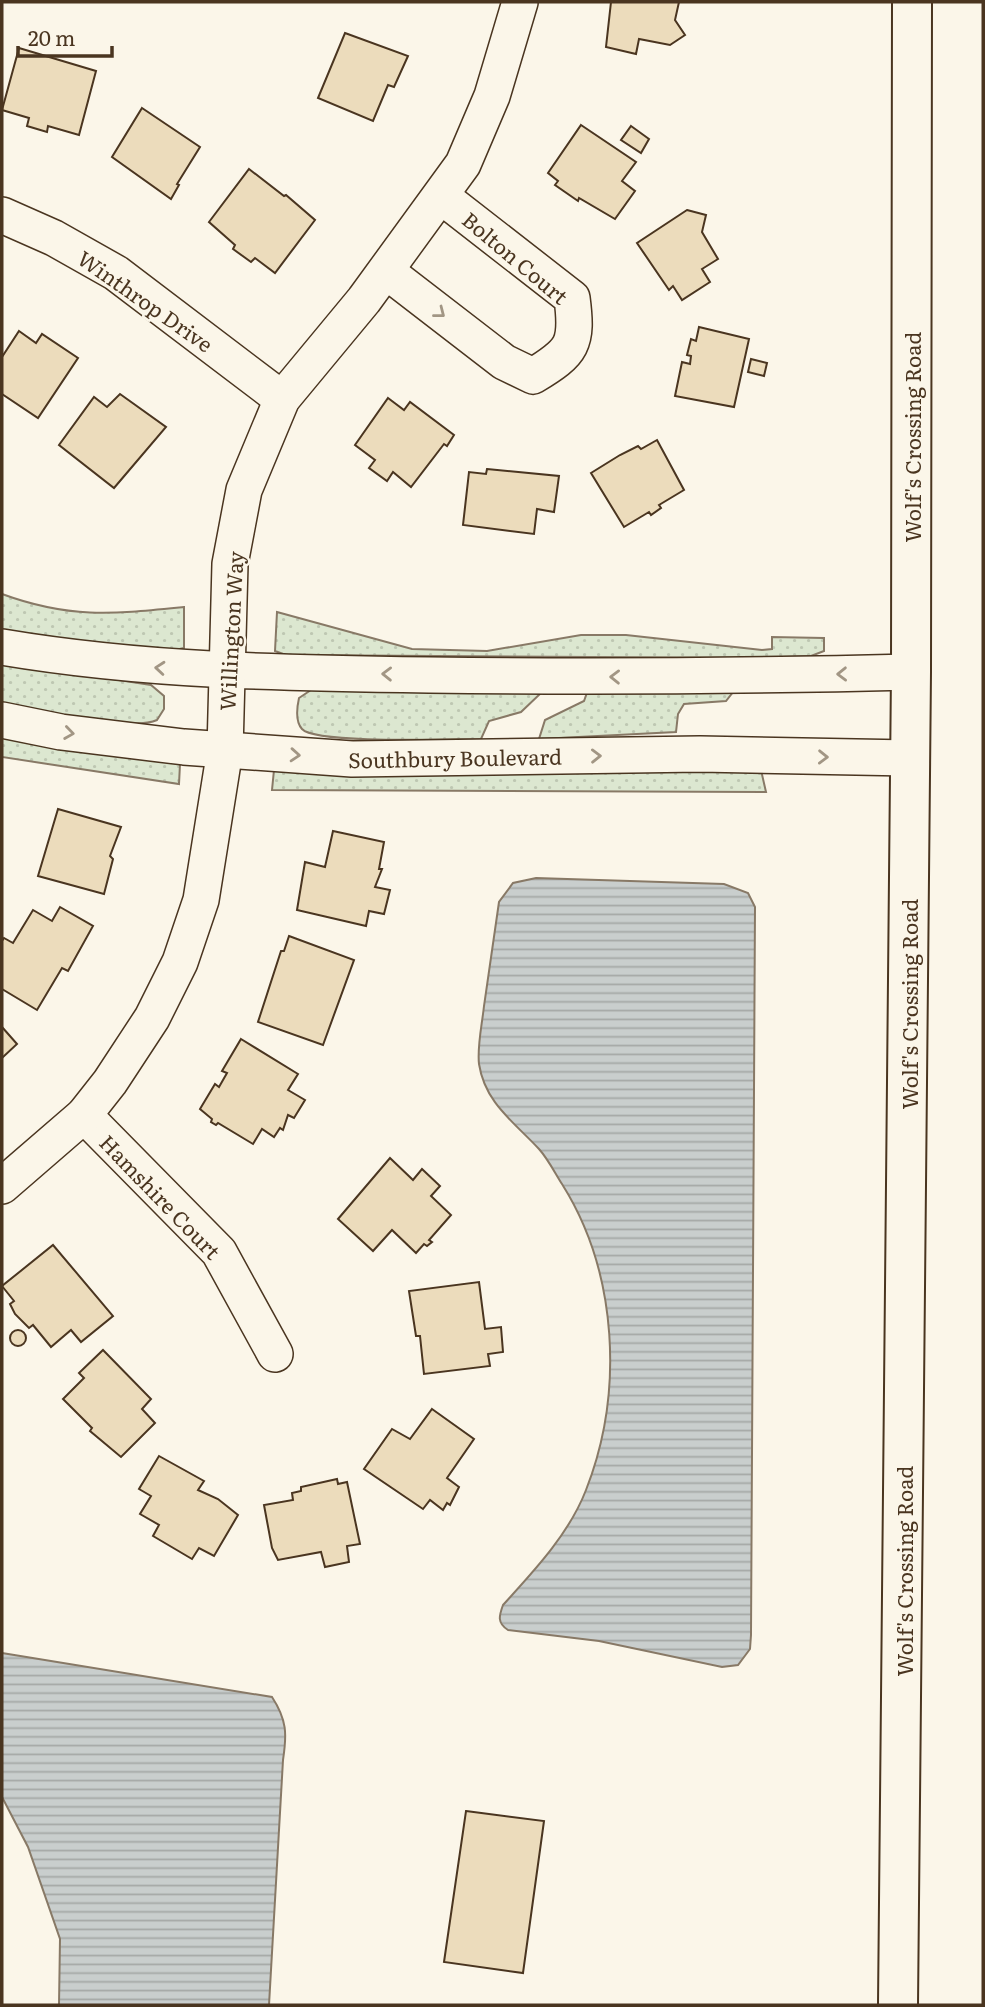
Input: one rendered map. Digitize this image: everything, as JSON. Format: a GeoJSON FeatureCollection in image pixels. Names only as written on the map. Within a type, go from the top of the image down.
{"type":"FeatureCollection","features":[{"type":"Feature","properties":{"kind":"main road","name":"Wolf's Crossing Road"},"geometry":{"type":"LineString","coordinates":[[898,2005],[911,672],[912,2]]}},
{"type":"Feature","properties":{"kind":"street","name":"Willington Way"},"geometry":{"type":"LineString","coordinates":[[2,1186],[84,1115],[110,1082],[152,1018],[180,962],[201,900],[226,750],[230,564],[244,490],[261,442],[282,399],[386,271],[463,164],[492,96],[520,2]]}},
{"type":"Feature","properties":{"kind":"street","name":"Bolton Court"},"geometry":{"type":"LineString","coordinates":[[386,271],[505,362],[533,376],[562,359],[576,331],[572,298],[441,196]]}},
{"type":"Feature","properties":{"kind":"street","name":"Winthrop Drive"},"geometry":{"type":"LineString","coordinates":[[2,215],[54,238],[116,273],[282,399]]}},
{"type":"Feature","properties":{"kind":"street"},"geometry":{"type":"LineString","coordinates":[[2,647],[89,662],[227,671],[652,677],[911,672]]}},
{"type":"Feature","properties":{"kind":"street","name":"Southbury Boulevard"},"geometry":{"type":"LineString","coordinates":[[2,720],[61,732],[226,750],[352,759],[700,754],[910,758]]}},
{"type":"Feature","properties":{"kind":"street","name":"Hamshire Court"},"geometry":{"type":"LineString","coordinates":[[84,1115],[219,1252],[275,1354]]}},
{"type":"Feature","properties":{"kind":"green space"},"geometry":{"type":"Polygon","coordinates":[[[2,594],[49,608],[71,611],[113,613],[184,607],[184,648],[166,652],[2,632],[2,594]]]}},
{"type":"Feature","properties":{"kind":"green space"},"geometry":{"type":"Polygon","coordinates":[[[277,612],[412,649],[487,651],[581,635],[626,635],[762,650],[772,649],[772,637],[824,638],[824,651],[811,656],[756,658],[286,655],[275,651],[277,612]]]}},
{"type":"Feature","properties":{"kind":"green space"},"geometry":{"type":"Polygon","coordinates":[[[2,662],[151,685],[164,696],[164,709],[157,720],[127,723],[82,719],[2,704],[2,662]]]}},
{"type":"Feature","properties":{"kind":"green space"},"geometry":{"type":"Polygon","coordinates":[[[589,687],[737,687],[726,701],[684,704],[678,714],[676,732],[539,739],[545,720],[584,701],[589,687]]]}},
{"type":"Feature","properties":{"kind":"green space"},"geometry":{"type":"Polygon","coordinates":[[[314,688],[541,693],[521,712],[489,721],[481,739],[386,740],[331,737],[312,734],[302,729],[297,718],[299,698],[314,688]]]}},
{"type":"Feature","properties":{"kind":"green space"},"geometry":{"type":"Polygon","coordinates":[[[2,734],[180,764],[179,784],[2,757],[2,734]]]}},
{"type":"Feature","properties":{"kind":"green space"},"geometry":{"type":"Polygon","coordinates":[[[274,770],[761,770],[766,792],[272,790],[274,770]]]}},
{"type":"Feature","properties":{"kind":"shaded area"},"geometry":{"type":"Polygon","coordinates":[[[536,878],[724,884],[748,893],[755,907],[751,1635],[750,1649],[738,1665],[722,1667],[599,1641],[508,1630],[501,1622],[503,1605],[560,1537],[579,1506],[598,1453],[610,1374],[604,1294],[595,1256],[581,1219],[545,1157],[494,1101],[482,1078],[479,1064],[480,1035],[499,902],[513,883],[536,878]]]}},
{"type":"Feature","properties":{"kind":"shaded area"},"geometry":{"type":"Polygon","coordinates":[[[2,1653],[272,1697],[281,1713],[285,1735],[269,2005],[59,2005],[60,1939],[28,1847],[2,1797],[2,1653]]]}},
{"type":"Feature","properties":{"kind":"building"},"geometry":{"type":"Polygon","coordinates":[[[611,2],[679,2],[675,20],[685,35],[670,45],[639,39],[636,54],[606,47],[611,2]]]}},
{"type":"Feature","properties":{"kind":"building"},"geometry":{"type":"Polygon","coordinates":[[[345,33],[408,56],[394,87],[388,85],[373,121],[318,98],[345,33]]]}},
{"type":"Feature","properties":{"kind":"building"},"geometry":{"type":"Polygon","coordinates":[[[19,48],[96,71],[79,135],[48,126],[47,132],[27,126],[29,118],[2,110],[19,48]]]}},
{"type":"Feature","properties":{"kind":"building"},"geometry":{"type":"Polygon","coordinates":[[[142,108],[200,147],[171,199],[112,157],[142,108]]]}},
{"type":"Feature","properties":{"kind":"building"},"geometry":{"type":"Polygon","coordinates":[[[581,125],[636,162],[622,181],[635,191],[615,219],[579,198],[578,201],[555,185],[558,181],[548,173],[581,125]]]}},
{"type":"Feature","properties":{"kind":"building"},"geometry":{"type":"Polygon","coordinates":[[[631,126],[649,139],[641,153],[621,140],[631,126]]]}},
{"type":"Feature","properties":{"kind":"building"},"geometry":{"type":"Polygon","coordinates":[[[249,169],[315,220],[275,273],[255,258],[251,262],[233,249],[235,245],[209,222],[249,169]]]}},
{"type":"Feature","properties":{"kind":"building"},"geometry":{"type":"Polygon","coordinates":[[[687,210],[706,215],[702,232],[718,259],[702,269],[710,282],[682,300],[673,286],[669,290],[637,243],[687,210]]]}},
{"type":"Feature","properties":{"kind":"building"},"geometry":{"type":"Polygon","coordinates":[[[699,327],[749,339],[734,407],[675,396],[682,362],[690,364],[691,356],[687,355],[691,339],[696,341],[699,327]]]}},
{"type":"Feature","properties":{"kind":"building"},"geometry":{"type":"Polygon","coordinates":[[[19,331],[36,343],[42,334],[78,358],[38,418],[2,394],[2,357],[19,331]]]}},
{"type":"Feature","properties":{"kind":"building"},"geometry":{"type":"Polygon","coordinates":[[[751,359],[767,363],[764,376],[748,372],[751,359]]]}},
{"type":"Feature","properties":{"kind":"building"},"geometry":{"type":"Polygon","coordinates":[[[120,394],[166,427],[114,488],[59,445],[94,397],[107,407],[120,394]]]}},
{"type":"Feature","properties":{"kind":"building"},"geometry":{"type":"Polygon","coordinates":[[[388,398],[404,410],[410,402],[454,435],[411,487],[393,472],[387,481],[369,468],[375,460],[355,445],[388,398]]]}},
{"type":"Feature","properties":{"kind":"building"},"geometry":{"type":"Polygon","coordinates":[[[657,440],[684,490],[659,505],[661,508],[651,515],[649,512],[624,527],[591,473],[638,446],[641,449],[657,440]]]}},
{"type":"Feature","properties":{"kind":"building"},"geometry":{"type":"Polygon","coordinates":[[[487,469],[559,476],[554,512],[537,509],[534,534],[463,525],[469,472],[486,474],[487,469]]]}},
{"type":"Feature","properties":{"kind":"building"},"geometry":{"type":"Polygon","coordinates":[[[58,809],[121,827],[110,856],[113,859],[104,894],[38,876],[58,809]]]}},
{"type":"Feature","properties":{"kind":"building"},"geometry":{"type":"Polygon","coordinates":[[[333,831],[384,842],[379,869],[382,869],[375,887],[390,890],[384,914],[369,911],[366,926],[297,910],[305,862],[325,867],[333,831]]]}},
{"type":"Feature","properties":{"kind":"building"},"geometry":{"type":"Polygon","coordinates":[[[60,907],[93,926],[68,971],[62,968],[37,1010],[2,989],[2,941],[4,938],[13,943],[33,910],[52,921],[60,907]]]}},
{"type":"Feature","properties":{"kind":"building"},"geometry":{"type":"Polygon","coordinates":[[[289,936],[354,960],[323,1045],[258,1022],[281,951],[284,951],[289,936]]]}},
{"type":"Feature","properties":{"kind":"building"},"geometry":{"type":"Polygon","coordinates":[[[2,1027],[17,1044],[2,1058],[2,1027]]]}},
{"type":"Feature","properties":{"kind":"building"},"geometry":{"type":"Polygon","coordinates":[[[241,1039],[298,1074],[288,1090],[305,1100],[294,1118],[288,1115],[283,1130],[280,1128],[274,1137],[262,1129],[253,1144],[218,1123],[216,1125],[211,1122],[212,1119],[200,1109],[215,1084],[219,1087],[227,1073],[222,1071],[241,1039]]]}},
{"type":"Feature","properties":{"kind":"building"},"geometry":{"type":"Polygon","coordinates":[[[390,1158],[413,1180],[422,1169],[440,1186],[431,1196],[451,1215],[429,1240],[432,1242],[427,1246],[424,1244],[416,1253],[392,1230],[373,1251],[338,1219],[390,1158]]]}},
{"type":"Feature","properties":{"kind":"building"},"geometry":{"type":"Polygon","coordinates":[[[53,1245],[113,1316],[81,1342],[71,1330],[51,1347],[33,1325],[29,1328],[15,1314],[10,1304],[14,1301],[2,1286],[53,1245]]]}},
{"type":"Feature","properties":{"kind":"building"},"geometry":{"type":"Polygon","coordinates":[[[479,1282],[485,1329],[501,1327],[503,1352],[488,1354],[490,1366],[424,1374],[420,1336],[416,1336],[409,1291],[479,1282]]]}},
{"type":"Feature","properties":{"kind":"building"},"geometry":{"type":"Polygon","coordinates":[[[18,1330],[26,1338],[18,1346],[10,1338],[18,1330]]]}},
{"type":"Feature","properties":{"kind":"building"},"geometry":{"type":"Polygon","coordinates":[[[103,1350],[151,1399],[142,1409],[155,1423],[121,1457],[90,1431],[92,1428],[63,1399],[84,1378],[79,1373],[103,1350]]]}},
{"type":"Feature","properties":{"kind":"building"},"geometry":{"type":"Polygon","coordinates":[[[432,1409],[474,1439],[447,1478],[459,1487],[450,1505],[447,1503],[443,1510],[430,1500],[423,1509],[364,1469],[392,1429],[410,1439],[432,1409]]]}},
{"type":"Feature","properties":{"kind":"building"},"geometry":{"type":"Polygon","coordinates":[[[159,1456],[204,1481],[198,1490],[218,1499],[238,1515],[214,1556],[199,1548],[192,1559],[153,1536],[159,1525],[140,1514],[151,1496],[139,1489],[159,1456]]]}},
{"type":"Feature","properties":{"kind":"building"},"geometry":{"type":"Polygon","coordinates":[[[337,1479],[338,1484],[347,1482],[360,1544],[347,1546],[349,1562],[325,1567],[321,1552],[278,1560],[272,1548],[264,1505],[293,1500],[292,1493],[301,1491],[301,1487],[337,1479]]]}},
{"type":"Feature","properties":{"kind":"building"},"geometry":{"type":"Polygon","coordinates":[[[466,1811],[544,1821],[523,1973],[444,1962],[466,1811]]]}}]}
